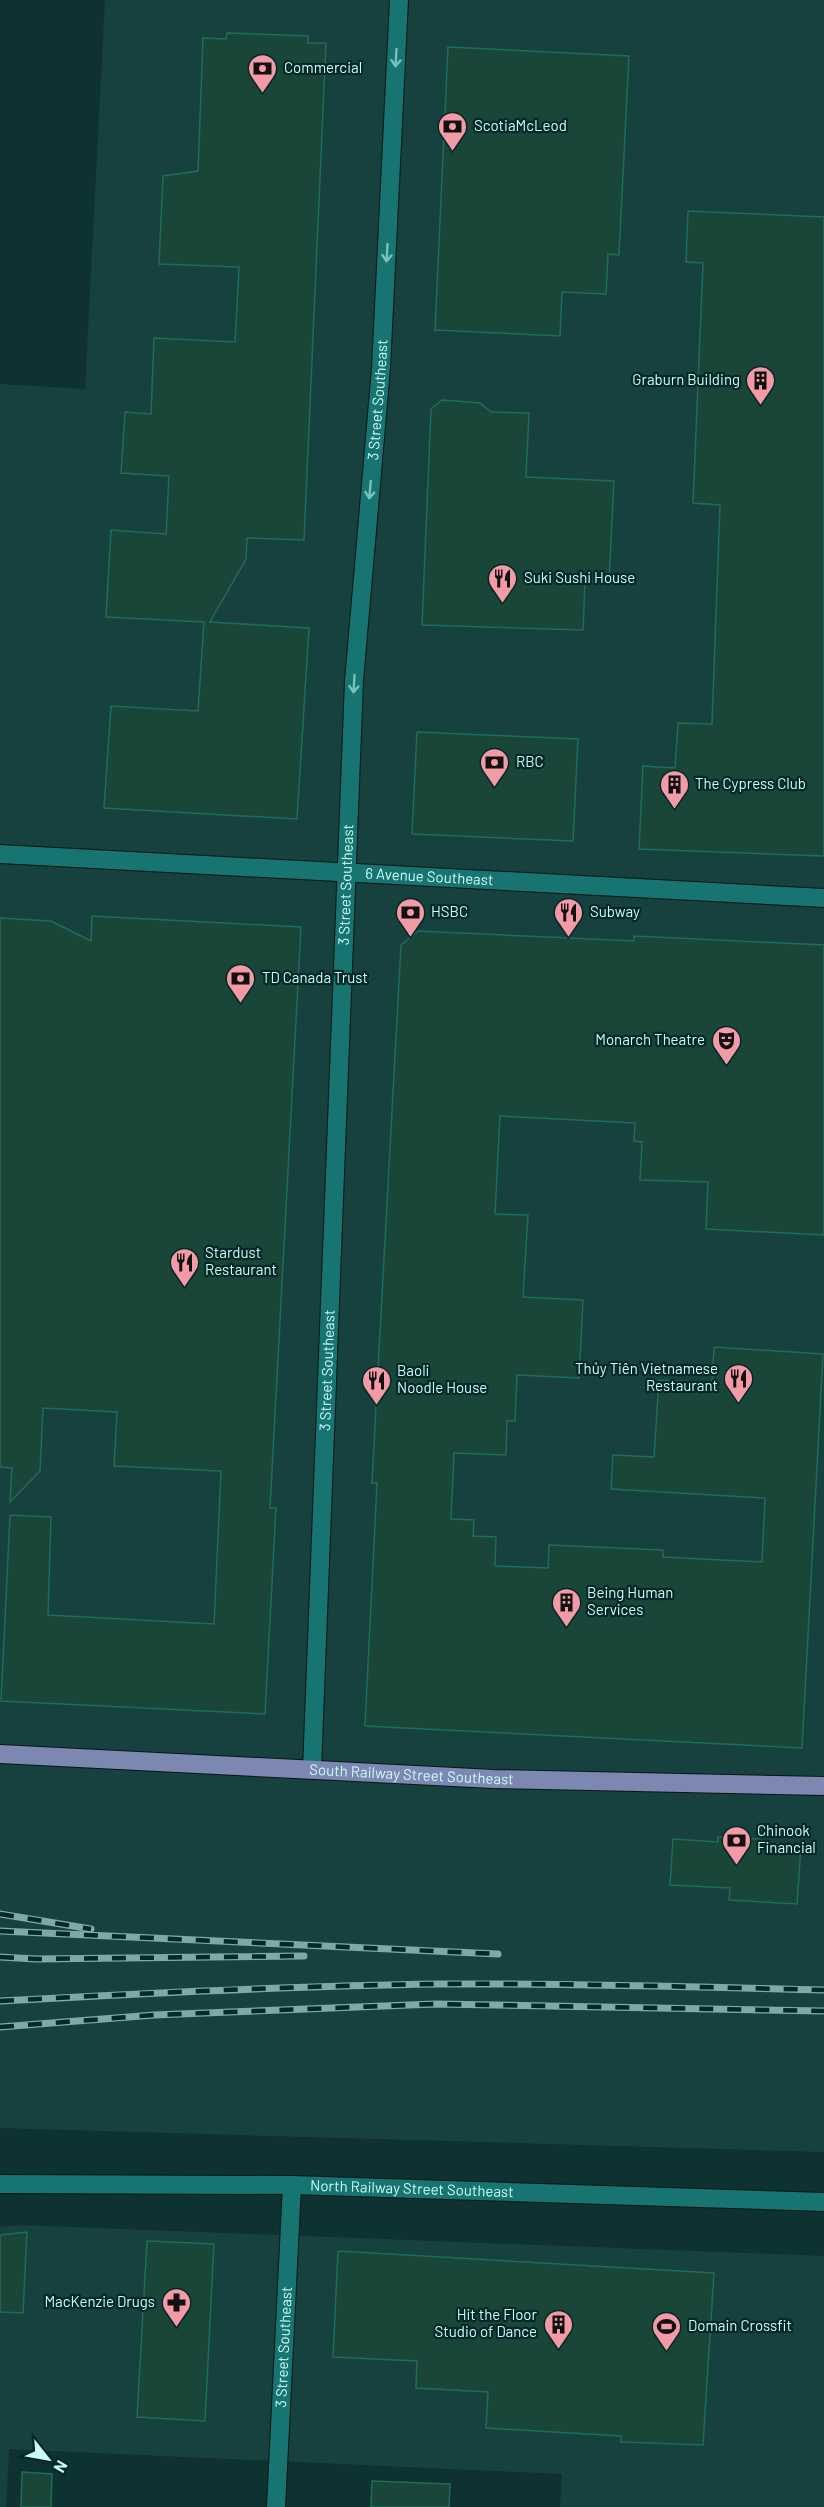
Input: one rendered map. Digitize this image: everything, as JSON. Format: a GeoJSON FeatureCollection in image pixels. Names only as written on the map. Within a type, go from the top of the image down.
{"type":"FeatureCollection","features":[{"type":"Feature","properties":{"kind":"main road","name":"South Railway Street Southeast"},"geometry":{"type":"LineString","coordinates":[[0,1754],[493,1779],[824,1786]]}},
{"type":"Feature","properties":{"kind":"street","name":"3 Street Southeast"},"geometry":{"type":"LineString","coordinates":[[312,1770],[354,681],[381,368],[399,0]]}},
{"type":"Feature","properties":{"kind":"street","name":"6 Avenue Southeast"},"geometry":{"type":"LineString","coordinates":[[0,854],[824,898]]}},
{"type":"Feature","properties":{"kind":"street","name":"North Railway Street Southeast"},"geometry":{"type":"LineString","coordinates":[[0,2184],[292,2185],[824,2202]]}},
{"type":"Feature","properties":{"kind":"street","name":"3 Street Southeast"},"geometry":{"type":"LineString","coordinates":[[276,2507],[292,2185]]}},
{"type":"Feature","properties":{"kind":"shaded area"},"geometry":{"type":"Polygon","coordinates":[[[105,0],[824,0],[824,2152],[0,2128],[0,384],[85,389],[105,0]]]}},
{"type":"Feature","properties":{"kind":"shaded area"},"geometry":{"type":"Polygon","coordinates":[[[19,2225],[824,2256],[824,2507],[560,2507],[562,2474],[9,2449],[6,2507],[0,2507],[0,2227],[19,2225]]]}},
{"type":"Feature","properties":{"kind":"building"},"geometry":{"type":"Polygon","coordinates":[[[227,33],[308,36],[308,43],[326,43],[304,540],[247,538],[246,559],[210,622],[309,628],[297,819],[104,808],[111,706],[198,711],[204,622],[106,617],[111,530],[166,534],[169,476],[121,473],[125,412],[151,414],[154,338],[235,342],[239,267],[159,264],[163,176],[198,171],[203,38],[226,39],[227,33]]]}},
{"type":"Feature","properties":{"kind":"building"},"geometry":{"type":"Polygon","coordinates":[[[448,47],[629,56],[619,255],[608,254],[606,294],[562,292],[560,336],[435,330],[448,47]]]}},
{"type":"Feature","properties":{"kind":"building"},"geometry":{"type":"Polygon","coordinates":[[[688,211],[824,217],[824,856],[639,849],[643,766],[675,768],[678,723],[712,724],[720,505],[693,503],[703,263],[686,262],[688,211]]]}},
{"type":"Feature","properties":{"kind":"building"},"geometry":{"type":"Polygon","coordinates":[[[442,400],[480,403],[491,412],[529,413],[526,477],[614,481],[609,582],[585,581],[583,630],[422,625],[431,409],[442,400]]]}},
{"type":"Feature","properties":{"kind":"building","name":"RBC"},"geometry":{"type":"Polygon","coordinates":[[[417,732],[578,739],[573,841],[412,834],[417,732]]]}},
{"type":"Feature","properties":{"kind":"building"},"geometry":{"type":"Polygon","coordinates":[[[92,916],[301,927],[270,1508],[276,1508],[265,1714],[1,1701],[10,1515],[51,1517],[48,1615],[214,1624],[221,1471],[114,1466],[117,1412],[43,1408],[40,1471],[10,1502],[12,1468],[0,1467],[0,918],[51,921],[91,941],[92,916]]]}},
{"type":"Feature","properties":{"kind":"building"},"geometry":{"type":"Polygon","coordinates":[[[418,931],[634,941],[634,936],[824,945],[824,1235],[706,1229],[708,1182],[640,1180],[642,1142],[634,1141],[635,1123],[500,1116],[495,1214],[528,1215],[523,1297],[583,1300],[579,1378],[517,1375],[515,1421],[507,1421],[506,1455],[454,1453],[451,1519],[474,1520],[473,1536],[496,1537],[495,1566],[548,1568],[549,1545],[663,1550],[663,1557],[762,1562],[765,1498],[611,1489],[613,1455],[654,1457],[659,1380],[712,1383],[714,1347],[823,1354],[802,1748],[365,1726],[377,1483],[372,1483],[401,945],[418,931]]]}},
{"type":"Feature","properties":{"kind":"building","name":"Chinook Financial"},"geometry":{"type":"Polygon","coordinates":[[[718,1837],[760,1839],[760,1843],[801,1846],[797,1904],[729,1900],[730,1888],[670,1885],[673,1839],[718,1842],[718,1837]]]}},
{"type":"Feature","properties":{"kind":"building"},"geometry":{"type":"Polygon","coordinates":[[[27,2232],[23,2313],[0,2312],[0,2235],[27,2232]]]}},
{"type":"Feature","properties":{"kind":"building","name":"MacKenzie Drugs"},"geometry":{"type":"Polygon","coordinates":[[[147,2241],[214,2244],[205,2421],[137,2417],[147,2241]]]}},
{"type":"Feature","properties":{"kind":"building"},"geometry":{"type":"Polygon","coordinates":[[[338,2251],[714,2273],[703,2445],[621,2442],[621,2436],[486,2428],[488,2392],[416,2388],[417,2361],[333,2357],[338,2251]]]}},
{"type":"Feature","properties":{"kind":"building"},"geometry":{"type":"Polygon","coordinates":[[[22,2472],[52,2474],[51,2507],[21,2507],[22,2472]]]}},
{"type":"Feature","properties":{"kind":"building"},"geometry":{"type":"Polygon","coordinates":[[[372,2481],[450,2484],[449,2507],[371,2507],[372,2481]]]}},
{"type":"Feature","properties":{"kind":"railway"},"geometry":{"type":"LineString","coordinates":[[0,1914],[91,1929]]}},
{"type":"Feature","properties":{"kind":"railway"},"geometry":{"type":"LineString","coordinates":[[0,1931],[498,1954]]}},
{"type":"Feature","properties":{"kind":"railway"},"geometry":{"type":"LineString","coordinates":[[0,1957],[36,1959],[304,1956]]}},
{"type":"Feature","properties":{"kind":"railway"},"geometry":{"type":"LineString","coordinates":[[0,2001],[220,1990],[439,1984],[824,1990]]}},
{"type":"Feature","properties":{"kind":"railway"},"geometry":{"type":"LineString","coordinates":[[0,2027],[154,2015],[435,2004],[824,2011]]}},
{"type":"Feature","properties":{"kind":"place","name":"Commercial"},"geometry":{"type":"Point","coordinates":[263,94]}},
{"type":"Feature","properties":{"kind":"place","name":"ScotiaMcLeod"},"geometry":{"type":"Point","coordinates":[453,152]}},
{"type":"Feature","properties":{"kind":"place","name":"Graburn Building"},"geometry":{"type":"Point","coordinates":[761,406]}},
{"type":"Feature","properties":{"kind":"place","name":"Suki Sushi House"},"geometry":{"type":"Point","coordinates":[503,604]}},
{"type":"Feature","properties":{"kind":"place","name":"RBC"},"geometry":{"type":"Point","coordinates":[495,788]}},
{"type":"Feature","properties":{"kind":"place","name":"The Cypress Club"},"geometry":{"type":"Point","coordinates":[674,810]}},
{"type":"Feature","properties":{"kind":"place","name":"HSBC"},"geometry":{"type":"Point","coordinates":[410,938]}},
{"type":"Feature","properties":{"kind":"place","name":"Subway"},"geometry":{"type":"Point","coordinates":[569,938]}},
{"type":"Feature","properties":{"kind":"place","name":"TD Canada Trust"},"geometry":{"type":"Point","coordinates":[241,1004]}},
{"type":"Feature","properties":{"kind":"place","name":"Monarch Theatre"},"geometry":{"type":"Point","coordinates":[726,1066]}},
{"type":"Feature","properties":{"kind":"place","name":"Stardust Restaurant"},"geometry":{"type":"Point","coordinates":[184,1288]}},
{"type":"Feature","properties":{"kind":"place","name":"Thủy Tiên Vietnamese Restaurant"},"geometry":{"type":"Point","coordinates":[739,1404]}},
{"type":"Feature","properties":{"kind":"place","name":"Baoli Noodle House"},"geometry":{"type":"Point","coordinates":[376,1406]}},
{"type":"Feature","properties":{"kind":"place","name":"Being Human Services"},"geometry":{"type":"Point","coordinates":[566,1628]}},
{"type":"Feature","properties":{"kind":"place","name":"Chinook Financial"},"geometry":{"type":"Point","coordinates":[736,1866]}},
{"type":"Feature","properties":{"kind":"place","name":"MacKenzie Drugs"},"geometry":{"type":"Point","coordinates":[176,2328]}},
{"type":"Feature","properties":{"kind":"place","name":"Hit the Floor Studio of Dance"},"geometry":{"type":"Point","coordinates":[558,2350]}},
{"type":"Feature","properties":{"kind":"place","name":"Domain Crossfit"},"geometry":{"type":"Point","coordinates":[667,2352]}}]}
